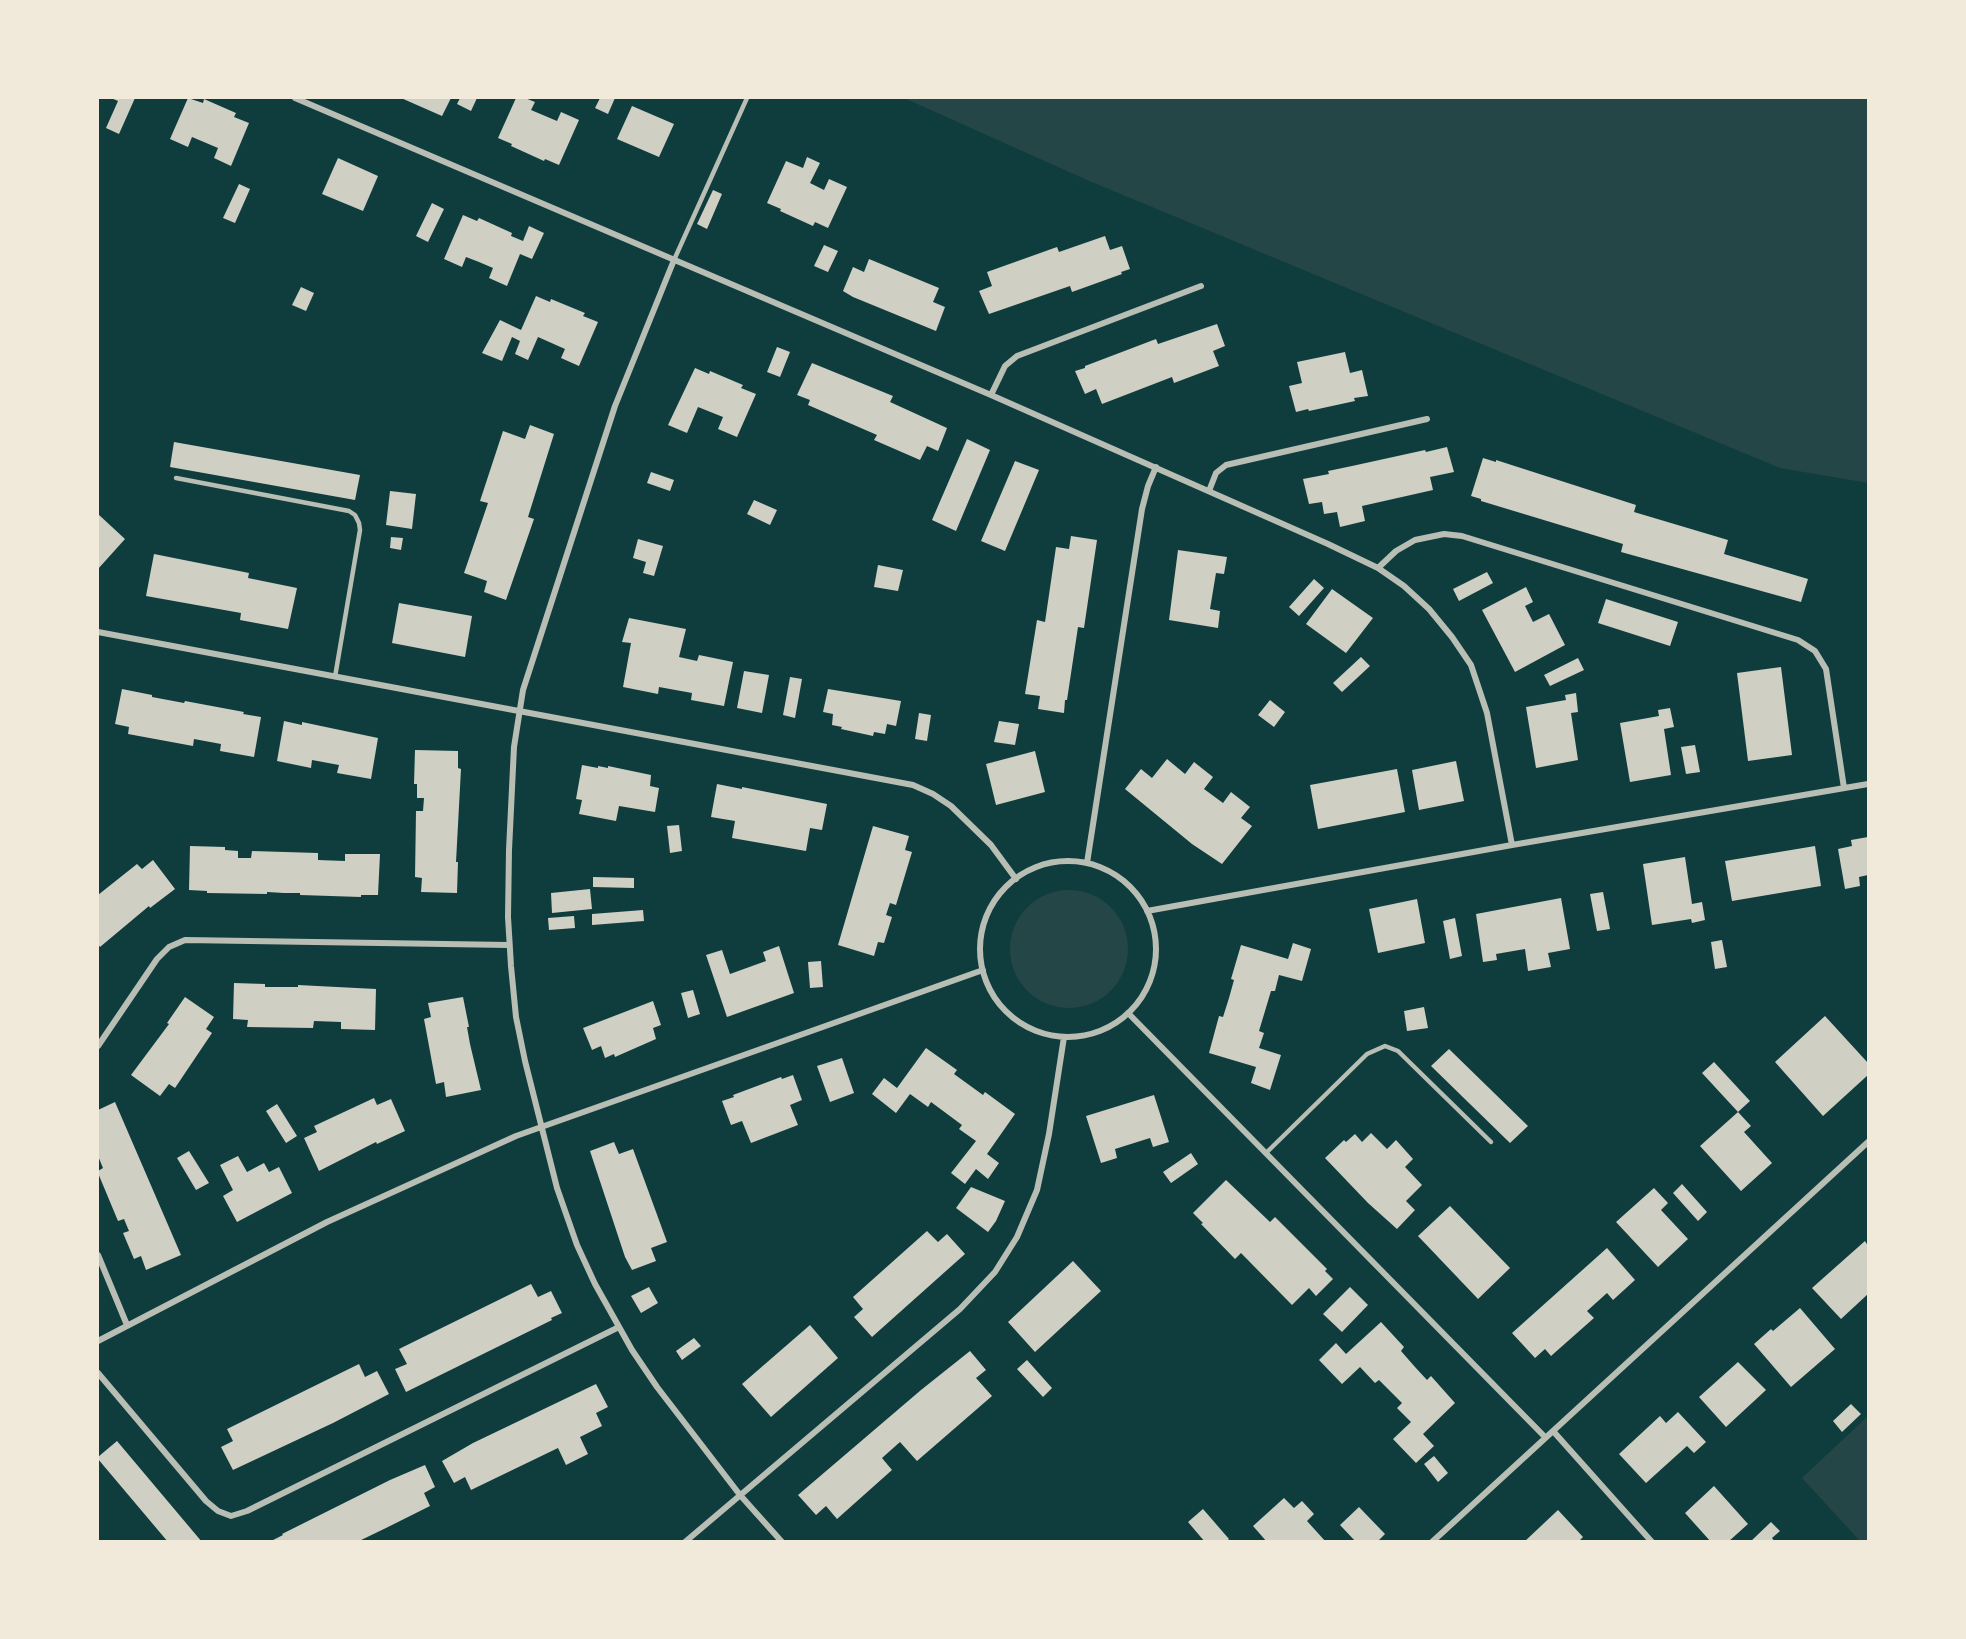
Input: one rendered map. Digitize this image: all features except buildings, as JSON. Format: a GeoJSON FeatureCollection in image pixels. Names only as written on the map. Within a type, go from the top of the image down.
{"type":"FeatureCollection","features":[{"type":"Feature","properties":{"kind":"street"},"geometry":{"type":"LineString","coordinates":[[295,98],[991,395],[1378,568],[1404,586],[1429,609],[1471,665],[1487,713],[1512,845]]}},
{"type":"Feature","properties":{"kind":"street"},"geometry":{"type":"LineString","coordinates":[[674,260],[609,425],[528,672],[519,710],[514,755],[509,850],[509,945],[516,1017],[557,1188],[577,1245],[619,1327],[657,1387],[740,1495],[782,1542]]}},
{"type":"Feature","properties":{"kind":"street"},"geometry":{"type":"LineString","coordinates":[[991,395],[1005,366],[1017,356],[1202,286]]}},
{"type":"Feature","properties":{"kind":"street"},"geometry":{"type":"LineString","coordinates":[[1209,491],[1216,473],[1226,465],[1427,418]]}},
{"type":"Feature","properties":{"kind":"street"},"geometry":{"type":"LineString","coordinates":[[1087,863],[1142,509],[1156,467]]}},
{"type":"Feature","properties":{"kind":"street"},"geometry":{"type":"LineString","coordinates":[[1378,568],[1396,551],[1415,540],[1444,534],[1462,536],[1798,640],[1815,651],[1826,669],[1844,788]]}},
{"type":"Feature","properties":{"kind":"street"},"geometry":{"type":"LineString","coordinates":[[98,633],[913,785],[951,806],[991,844],[1016,879]]}},
{"type":"Feature","properties":{"kind":"street"},"geometry":{"type":"LineString","coordinates":[[1147,911],[1869,784]]}},
{"type":"Feature","properties":{"kind":"street"},"geometry":{"type":"LineString","coordinates":[[1054,862],[1087,863],[1109,872],[1134,891],[1147,911],[1155,934],[1154,965],[1147,988],[1128,1013],[1114,1024],[1098,1032],[1082,1036],[1064,1037],[1041,1033],[1013,1017],[1001,1006],[992,992],[983,970],[980,944],[986,919],[998,897],[1016,879],[1030,870],[1054,862]]}},
{"type":"Feature","properties":{"kind":"street"},"geometry":{"type":"LineString","coordinates":[[98,1046],[157,959],[170,947],[185,940],[509,945]]}},
{"type":"Feature","properties":{"kind":"street"},"geometry":{"type":"LineString","coordinates":[[98,1341],[352,1209],[541,1127],[983,970]]}},
{"type":"Feature","properties":{"kind":"street"},"geometry":{"type":"LineString","coordinates":[[1128,1013],[1545,1437]]}},
{"type":"Feature","properties":{"kind":"street"},"geometry":{"type":"LineString","coordinates":[[685,1542],[960,1310],[995,1272],[1017,1237],[1037,1190],[1050,1134],[1064,1037]]}},
{"type":"Feature","properties":{"kind":"street"},"geometry":{"type":"LineString","coordinates":[[1432,1542],[1869,1142]]}},
{"type":"Feature","properties":{"kind":"street"},"geometry":{"type":"LineString","coordinates":[[98,1255],[127,1325]]}},
{"type":"Feature","properties":{"kind":"street"},"geometry":{"type":"LineString","coordinates":[[98,1374],[206,1501],[222,1513],[231,1515],[247,1510],[619,1327]]}},
{"type":"Feature","properties":{"kind":"street"},"geometry":{"type":"LineString","coordinates":[[1553,1431],[1652,1542]]}},
{"type":"Feature","properties":{"kind":"lane"},"geometry":{"type":"LineString","coordinates":[[674,260],[747,98]]}},
{"type":"Feature","properties":{"kind":"lane"},"geometry":{"type":"LineString","coordinates":[[176,478],[355,515],[360,530],[334,677]]}},
{"type":"Feature","properties":{"kind":"lane"},"geometry":{"type":"LineString","coordinates":[[1266,1153],[1367,1054],[1385,1046],[1398,1051],[1491,1142]]}},
{"type":"Feature","properties":{"kind":"shaded area"},"geometry":{"type":"Polygon","coordinates":[[[904,98],[1868,98],[1868,483],[1780,468],[1087,180],[904,98]]]}},
{"type":"Feature","properties":{"kind":"shaded area"},"geometry":{"type":"Polygon","coordinates":[[[1069,890],[1092,894],[1111,907],[1124,926],[1128,949],[1124,972],[1111,991],[1092,1004],[1069,1008],[1046,1004],[1027,991],[1014,972],[1010,949],[1014,926],[1027,907],[1046,894],[1069,890]]]}},
{"type":"Feature","properties":{"kind":"shaded area"},"geometry":{"type":"Polygon","coordinates":[[[1868,1416],[1868,1541],[1860,1541],[1802,1478],[1868,1416]]]}}]}
